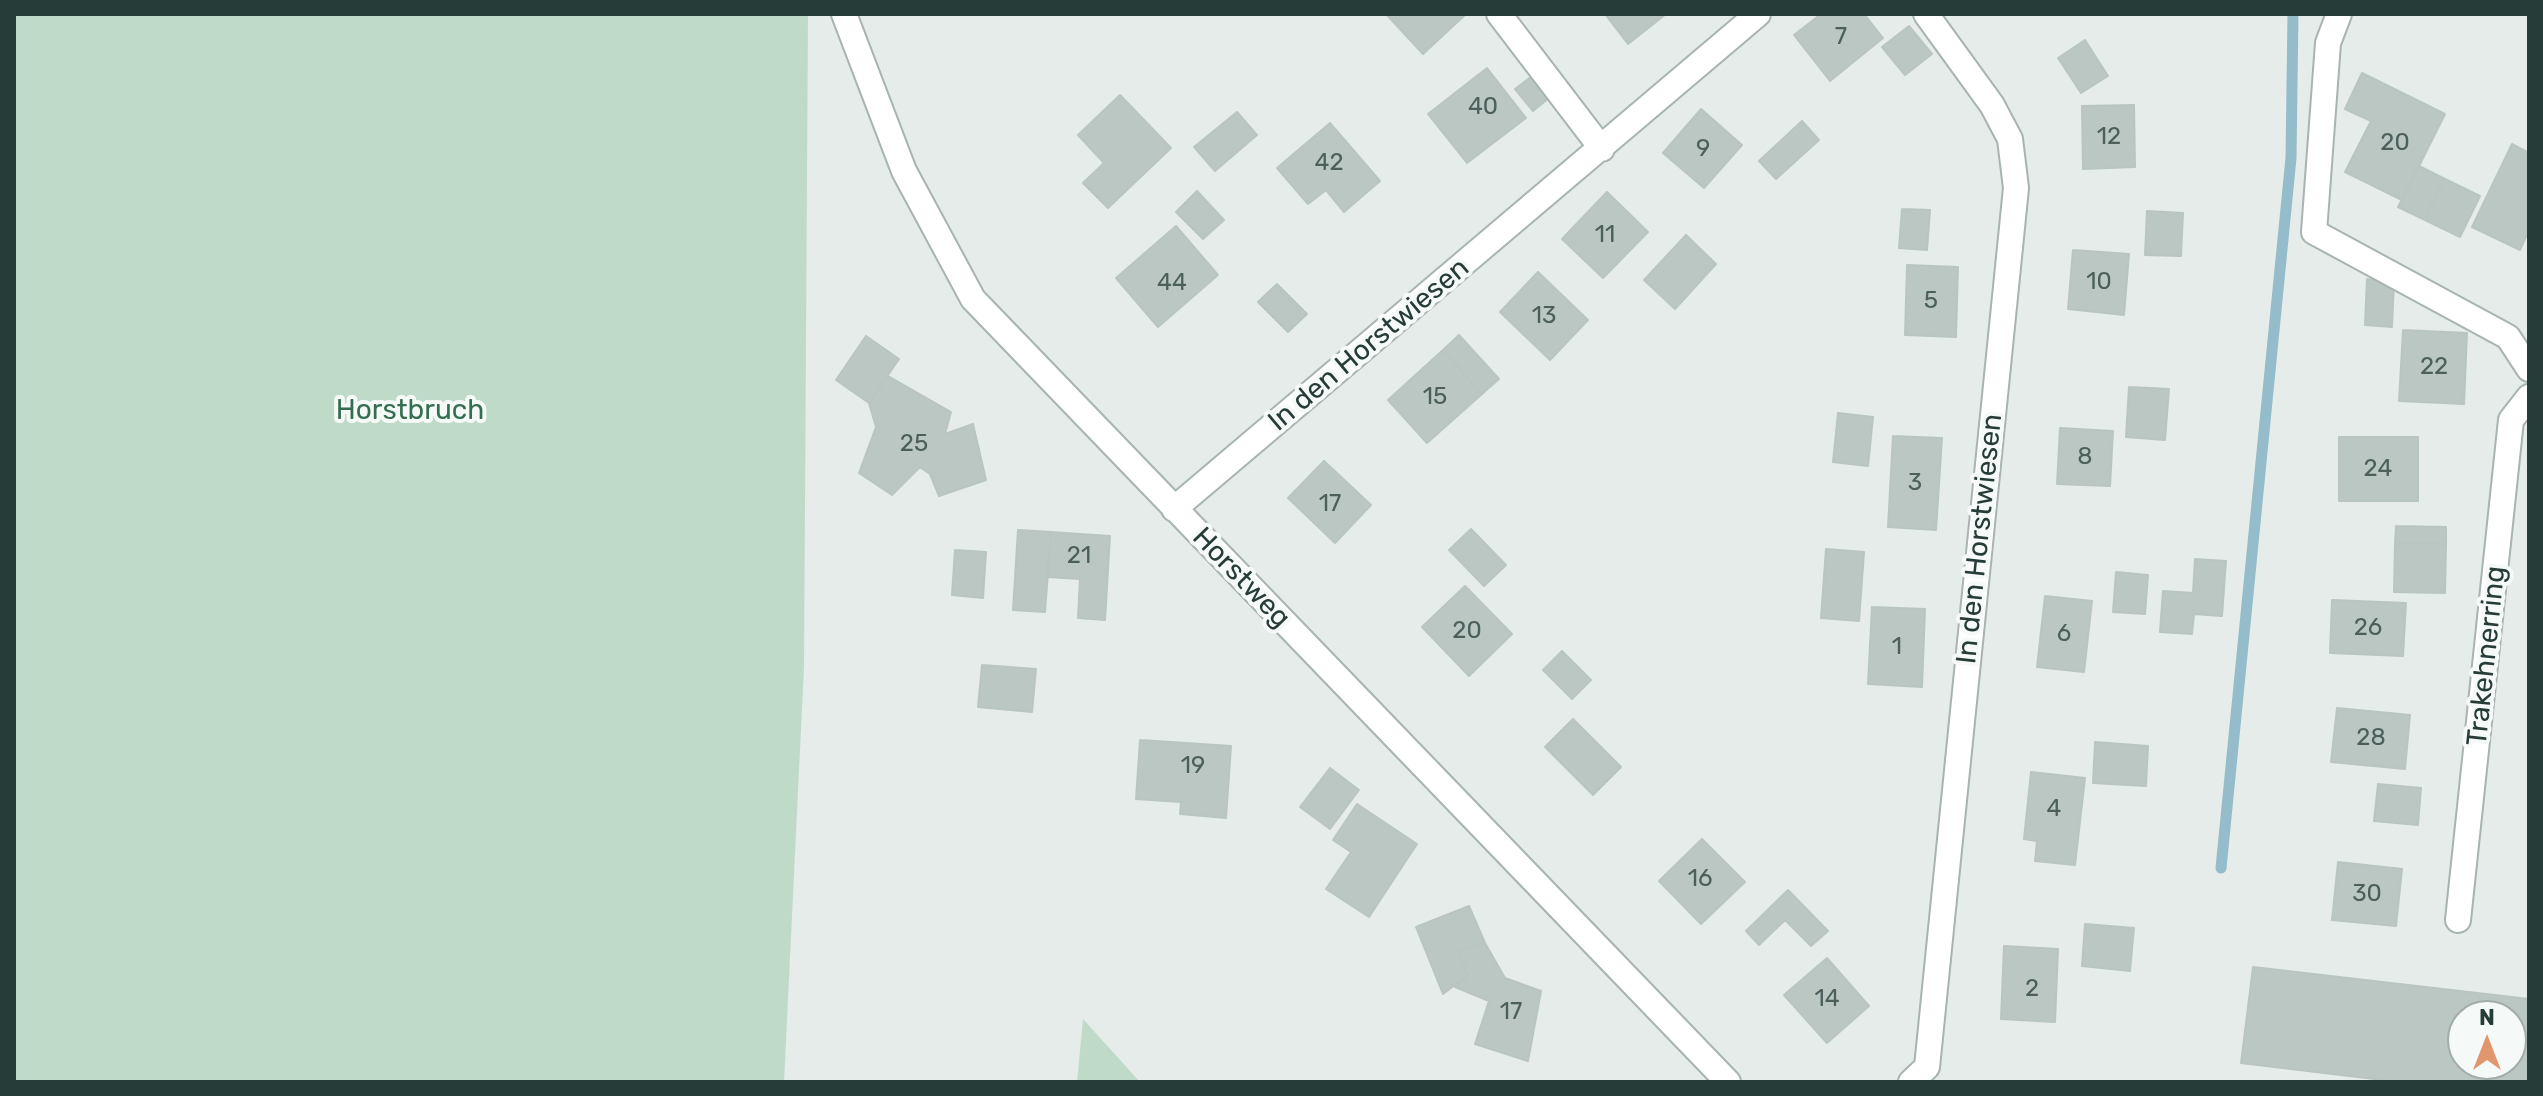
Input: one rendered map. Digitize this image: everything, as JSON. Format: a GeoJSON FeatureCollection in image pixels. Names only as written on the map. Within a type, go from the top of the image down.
{"type":"FeatureCollection","features":[{"type":"Feature","properties":{"kind":"street","name":"Horstweg"},"geometry":{"type":"LineString","coordinates":[[844,14],[904,171],[973,299],[1728,1082]]}},
{"type":"Feature","properties":{"kind":"street"},"geometry":{"type":"LineString","coordinates":[[1499,14],[1602,149]]}},
{"type":"Feature","properties":{"kind":"street","name":"In den Horstwiesen"},"geometry":{"type":"LineString","coordinates":[[1174,509],[1758,14]]}},
{"type":"Feature","properties":{"kind":"street","name":"In den Horstwiesen"},"geometry":{"type":"LineString","coordinates":[[1911,1082],[1927,1067],[2016,188],[2010,139],[1992,105],[1926,14]]}},
{"type":"Feature","properties":{"kind":"street"},"geometry":{"type":"LineString","coordinates":[[2339,14],[2328,43],[2314,232],[2508,337],[2529,369]]}},
{"type":"Feature","properties":{"kind":"street","name":"Trakehnerring"},"geometry":{"type":"LineString","coordinates":[[2458,920],[2511,420],[2529,397]]}},
{"type":"Feature","properties":{"kind":"green space","name":"Horstbruch"},"geometry":{"type":"Polygon","coordinates":[[[14,14],[808,14],[804,667],[784,1082],[14,1082],[14,14]]]}},
{"type":"Feature","properties":{"kind":"green space"},"geometry":{"type":"Polygon","coordinates":[[[1083,1019],[1140,1082],[1077,1082],[1083,1019]]]}},
{"type":"Feature","properties":{"kind":"building"},"geometry":{"type":"Polygon","coordinates":[[[1386,14],[1466,14],[1423,54],[1386,14]]]}},
{"type":"Feature","properties":{"kind":"building"},"geometry":{"type":"Polygon","coordinates":[[[1605,14],[1666,14],[1628,44],[1605,14]]]}},
{"type":"Feature","properties":{"kind":"building"},"geometry":{"type":"Polygon","coordinates":[[[1821,14],[1864,14],[1883,38],[1830,81],[1794,35],[1821,14]]]}},
{"type":"Feature","properties":{"kind":"building"},"geometry":{"type":"Polygon","coordinates":[[[1909,26],[1932,54],[1905,75],[1882,47],[1909,26]]]}},
{"type":"Feature","properties":{"kind":"building"},"geometry":{"type":"Polygon","coordinates":[[[2085,40],[2108,76],[2081,93],[2058,58],[2085,40]]]}},
{"type":"Feature","properties":{"kind":"building"},"geometry":{"type":"Polygon","coordinates":[[[1487,68],[1526,118],[1467,163],[1428,114],[1487,68]]]}},
{"type":"Feature","properties":{"kind":"building"},"geometry":{"type":"Polygon","coordinates":[[[2362,73],[2445,114],[2402,200],[2345,172],[2371,121],[2345,109],[2362,73]]]}},
{"type":"Feature","properties":{"kind":"building"},"geometry":{"type":"Polygon","coordinates":[[[1532,76],[1549,98],[1533,111],[1515,89],[1532,76]]]}},
{"type":"Feature","properties":{"kind":"building"},"geometry":{"type":"Polygon","coordinates":[[[1120,95],[1171,148],[1108,208],[1083,183],[1104,163],[1078,135],[1120,95]]]}},
{"type":"Feature","properties":{"kind":"building"},"geometry":{"type":"Polygon","coordinates":[[[2134,105],[2135,167],[2083,169],[2082,106],[2134,105]]]}},
{"type":"Feature","properties":{"kind":"building"},"geometry":{"type":"Polygon","coordinates":[[[1701,109],[1742,145],[1704,188],[1663,153],[1701,109]]]}},
{"type":"Feature","properties":{"kind":"building"},"geometry":{"type":"Polygon","coordinates":[[[1237,112],[1257,135],[1215,171],[1194,147],[1237,112]]]}},
{"type":"Feature","properties":{"kind":"building"},"geometry":{"type":"Polygon","coordinates":[[[1802,121],[1819,140],[1776,179],[1759,161],[1802,121]]]}},
{"type":"Feature","properties":{"kind":"building"},"geometry":{"type":"Polygon","coordinates":[[[1330,123],[1380,181],[1344,212],[1326,190],[1308,204],[1277,168],[1330,123]]]}},
{"type":"Feature","properties":{"kind":"building"},"geometry":{"type":"Polygon","coordinates":[[[2512,144],[2529,153],[2529,230],[2520,250],[2472,227],[2512,144]]]}},
{"type":"Feature","properties":{"kind":"building"},"geometry":{"type":"Polygon","coordinates":[[[2419,166],[2445,179],[2425,220],[2398,207],[2419,166]]]}},
{"type":"Feature","properties":{"kind":"building"},"geometry":{"type":"Polygon","coordinates":[[[2445,179],[2480,196],[2460,237],[2425,220],[2445,179]]]}},
{"type":"Feature","properties":{"kind":"building"},"geometry":{"type":"Polygon","coordinates":[[[1197,191],[1224,220],[1203,239],[1176,212],[1197,191]]]}},
{"type":"Feature","properties":{"kind":"building"},"geometry":{"type":"Polygon","coordinates":[[[1607,192],[1648,232],[1603,278],[1562,239],[1607,192]]]}},
{"type":"Feature","properties":{"kind":"building"},"geometry":{"type":"Polygon","coordinates":[[[1902,209],[1930,210],[1927,250],[1899,248],[1902,209]]]}},
{"type":"Feature","properties":{"kind":"building"},"geometry":{"type":"Polygon","coordinates":[[[2147,211],[2183,213],[2181,256],[2145,255],[2147,211]]]}},
{"type":"Feature","properties":{"kind":"building"},"geometry":{"type":"Polygon","coordinates":[[[1176,226],[1218,275],[1158,327],[1116,278],[1176,226]]]}},
{"type":"Feature","properties":{"kind":"building"},"geometry":{"type":"Polygon","coordinates":[[[1686,235],[1716,264],[1675,309],[1644,280],[1686,235]]]}},
{"type":"Feature","properties":{"kind":"building"},"geometry":{"type":"Polygon","coordinates":[[[2073,250],[2129,254],[2124,315],[2068,309],[2073,250]]]}},
{"type":"Feature","properties":{"kind":"building"},"geometry":{"type":"Polygon","coordinates":[[[1907,265],[1958,267],[1956,337],[1905,335],[1907,265]]]}},
{"type":"Feature","properties":{"kind":"building"},"geometry":{"type":"Polygon","coordinates":[[[1538,272],[1588,320],[1550,360],[1500,312],[1538,272]]]}},
{"type":"Feature","properties":{"kind":"building"},"geometry":{"type":"Polygon","coordinates":[[[2367,279],[2394,280],[2392,327],[2365,325],[2367,279]]]}},
{"type":"Feature","properties":{"kind":"building"},"geometry":{"type":"Polygon","coordinates":[[[1277,284],[1307,314],[1288,332],[1258,302],[1277,284]]]}},
{"type":"Feature","properties":{"kind":"building"},"geometry":{"type":"Polygon","coordinates":[[[2403,330],[2467,333],[2464,404],[2399,401],[2403,330]]]}},
{"type":"Feature","properties":{"kind":"building"},"geometry":{"type":"Polygon","coordinates":[[[1459,335],[1499,379],[1482,394],[1443,350],[1459,335]]]}},
{"type":"Feature","properties":{"kind":"building"},"geometry":{"type":"Polygon","coordinates":[[[866,336],[899,359],[869,403],[836,380],[866,336]]]}},
{"type":"Feature","properties":{"kind":"building"},"geometry":{"type":"Polygon","coordinates":[[[1443,350],[1482,394],[1427,443],[1388,400],[1443,350]]]}},
{"type":"Feature","properties":{"kind":"building"},"geometry":{"type":"Polygon","coordinates":[[[888,376],[951,412],[945,434],[973,424],[986,480],[939,496],[930,474],[920,467],[892,495],[859,473],[876,427],[869,403],[888,376]]]}},
{"type":"Feature","properties":{"kind":"building"},"geometry":{"type":"Polygon","coordinates":[[[2129,387],[2169,389],[2165,440],[2126,437],[2129,387]]]}},
{"type":"Feature","properties":{"kind":"building"},"geometry":{"type":"Polygon","coordinates":[[[1838,413],[1873,417],[1868,466],[1833,462],[1838,413]]]}},
{"type":"Feature","properties":{"kind":"building"},"geometry":{"type":"Polygon","coordinates":[[[2060,428],[2113,431],[2110,486],[2057,484],[2060,428]]]}},
{"type":"Feature","properties":{"kind":"building"},"geometry":{"type":"Polygon","coordinates":[[[1893,436],[1942,438],[1936,530],[1888,527],[1893,436]]]}},
{"type":"Feature","properties":{"kind":"building"},"geometry":{"type":"Polygon","coordinates":[[[2339,437],[2418,437],[2418,501],[2339,501],[2339,437]]]}},
{"type":"Feature","properties":{"kind":"building"},"geometry":{"type":"Polygon","coordinates":[[[1324,461],[1371,505],[1335,543],[1288,498],[1324,461]]]}},
{"type":"Feature","properties":{"kind":"building"},"geometry":{"type":"Polygon","coordinates":[[[2396,526],[2446,527],[2446,544],[2395,543],[2396,526]]]}},
{"type":"Feature","properties":{"kind":"building"},"geometry":{"type":"Polygon","coordinates":[[[1471,529],[1506,565],[1484,586],[1449,550],[1471,529]]]}},
{"type":"Feature","properties":{"kind":"building"},"geometry":{"type":"Polygon","coordinates":[[[1018,530],[1051,532],[1045,612],[1013,610],[1018,530]]]}},
{"type":"Feature","properties":{"kind":"building"},"geometry":{"type":"Polygon","coordinates":[[[1051,532],[1110,536],[1105,620],[1078,618],[1080,579],[1047,577],[1051,532]]]}},
{"type":"Feature","properties":{"kind":"building"},"geometry":{"type":"Polygon","coordinates":[[[2395,543],[2446,544],[2445,593],[2394,592],[2395,543]]]}},
{"type":"Feature","properties":{"kind":"building"},"geometry":{"type":"Polygon","coordinates":[[[1826,549],[1864,552],[1859,621],[1821,618],[1826,549]]]}},
{"type":"Feature","properties":{"kind":"building"},"geometry":{"type":"Polygon","coordinates":[[[955,550],[986,552],[983,598],[952,595],[955,550]]]}},
{"type":"Feature","properties":{"kind":"building"},"geometry":{"type":"Polygon","coordinates":[[[2195,559],[2226,561],[2222,616],[2194,614],[2192,634],[2160,632],[2163,591],[2193,593],[2195,559]]]}},
{"type":"Feature","properties":{"kind":"building"},"geometry":{"type":"Polygon","coordinates":[[[2116,572],[2148,575],[2145,614],[2113,612],[2116,572]]]}},
{"type":"Feature","properties":{"kind":"building"},"geometry":{"type":"Polygon","coordinates":[[[1465,586],[1512,634],[1469,676],[1422,627],[1465,586]]]}},
{"type":"Feature","properties":{"kind":"building"},"geometry":{"type":"Polygon","coordinates":[[[2045,596],[2092,601],[2084,672],[2037,667],[2045,596]]]}},
{"type":"Feature","properties":{"kind":"building"},"geometry":{"type":"Polygon","coordinates":[[[2332,600],[2406,603],[2403,656],[2330,653],[2332,600]]]}},
{"type":"Feature","properties":{"kind":"building"},"geometry":{"type":"Polygon","coordinates":[[[1872,607],[1925,609],[1922,687],[1868,684],[1872,607]]]}},
{"type":"Feature","properties":{"kind":"building"},"geometry":{"type":"Polygon","coordinates":[[[1562,651],[1591,680],[1572,699],[1543,670],[1562,651]]]}},
{"type":"Feature","properties":{"kind":"building"},"geometry":{"type":"Polygon","coordinates":[[[982,665],[1036,669],[1032,712],[978,707],[982,665]]]}},
{"type":"Feature","properties":{"kind":"building"},"geometry":{"type":"Polygon","coordinates":[[[2337,708],[2410,715],[2405,769],[2331,762],[2337,708]]]}},
{"type":"Feature","properties":{"kind":"building"},"geometry":{"type":"Polygon","coordinates":[[[1573,719],[1621,767],[1593,795],[1545,747],[1573,719]]]}},
{"type":"Feature","properties":{"kind":"building"},"geometry":{"type":"Polygon","coordinates":[[[1140,740],[1231,746],[1226,818],[1180,814],[1181,802],[1136,799],[1140,740]]]}},
{"type":"Feature","properties":{"kind":"building"},"geometry":{"type":"Polygon","coordinates":[[[2095,742],[2148,746],[2146,786],[2093,783],[2095,742]]]}},
{"type":"Feature","properties":{"kind":"building"},"geometry":{"type":"Polygon","coordinates":[[[1330,768],[1359,790],[1330,829],[1300,807],[1330,768]]]}},
{"type":"Feature","properties":{"kind":"building"},"geometry":{"type":"Polygon","coordinates":[[[2031,772],[2085,778],[2075,865],[2035,861],[2037,841],[2024,839],[2031,772]]]}},
{"type":"Feature","properties":{"kind":"building"},"geometry":{"type":"Polygon","coordinates":[[[2378,784],[2421,788],[2418,825],[2374,821],[2378,784]]]}},
{"type":"Feature","properties":{"kind":"building"},"geometry":{"type":"Polygon","coordinates":[[[1357,804],[1417,844],[1369,917],[1326,889],[1351,852],[1333,840],[1357,804]]]}},
{"type":"Feature","properties":{"kind":"building"},"geometry":{"type":"Polygon","coordinates":[[[1702,839],[1745,882],[1701,924],[1659,881],[1702,839]]]}},
{"type":"Feature","properties":{"kind":"building"},"geometry":{"type":"Polygon","coordinates":[[[2338,862],[2402,869],[2396,926],[2332,920],[2338,862]]]}},
{"type":"Feature","properties":{"kind":"building"},"geometry":{"type":"Polygon","coordinates":[[[1788,890],[1828,931],[1811,946],[1785,920],[1759,945],[1746,931],[1788,890]]]}},
{"type":"Feature","properties":{"kind":"building"},"geometry":{"type":"Polygon","coordinates":[[[1469,906],[1485,943],[1458,951],[1468,975],[1443,994],[1416,927],[1469,906]]]}},
{"type":"Feature","properties":{"kind":"building"},"geometry":{"type":"Polygon","coordinates":[[[2085,924],[2134,928],[2130,971],[2082,966],[2085,924]]]}},
{"type":"Feature","properties":{"kind":"building"},"geometry":{"type":"Polygon","coordinates":[[[1485,943],[1505,978],[1541,991],[1528,1061],[1475,1044],[1489,1001],[1455,987],[1468,975],[1458,951],[1485,943]]]}},
{"type":"Feature","properties":{"kind":"building"},"geometry":{"type":"Polygon","coordinates":[[[2004,946],[2058,949],[2055,1022],[2001,1019],[2004,946]]]}},
{"type":"Feature","properties":{"kind":"building"},"geometry":{"type":"Polygon","coordinates":[[[1827,958],[1869,1006],[1827,1043],[1784,995],[1827,958]]]}},
{"type":"Feature","properties":{"kind":"building"},"geometry":{"type":"Polygon","coordinates":[[[2253,967],[2529,999],[2529,1082],[2399,1082],[2241,1063],[2253,967]]]}},
{"type":"Feature","properties":{"kind":"waterway"},"geometry":{"type":"LineString","coordinates":[[2221,868],[2291,158],[2293,14]]}}]}
